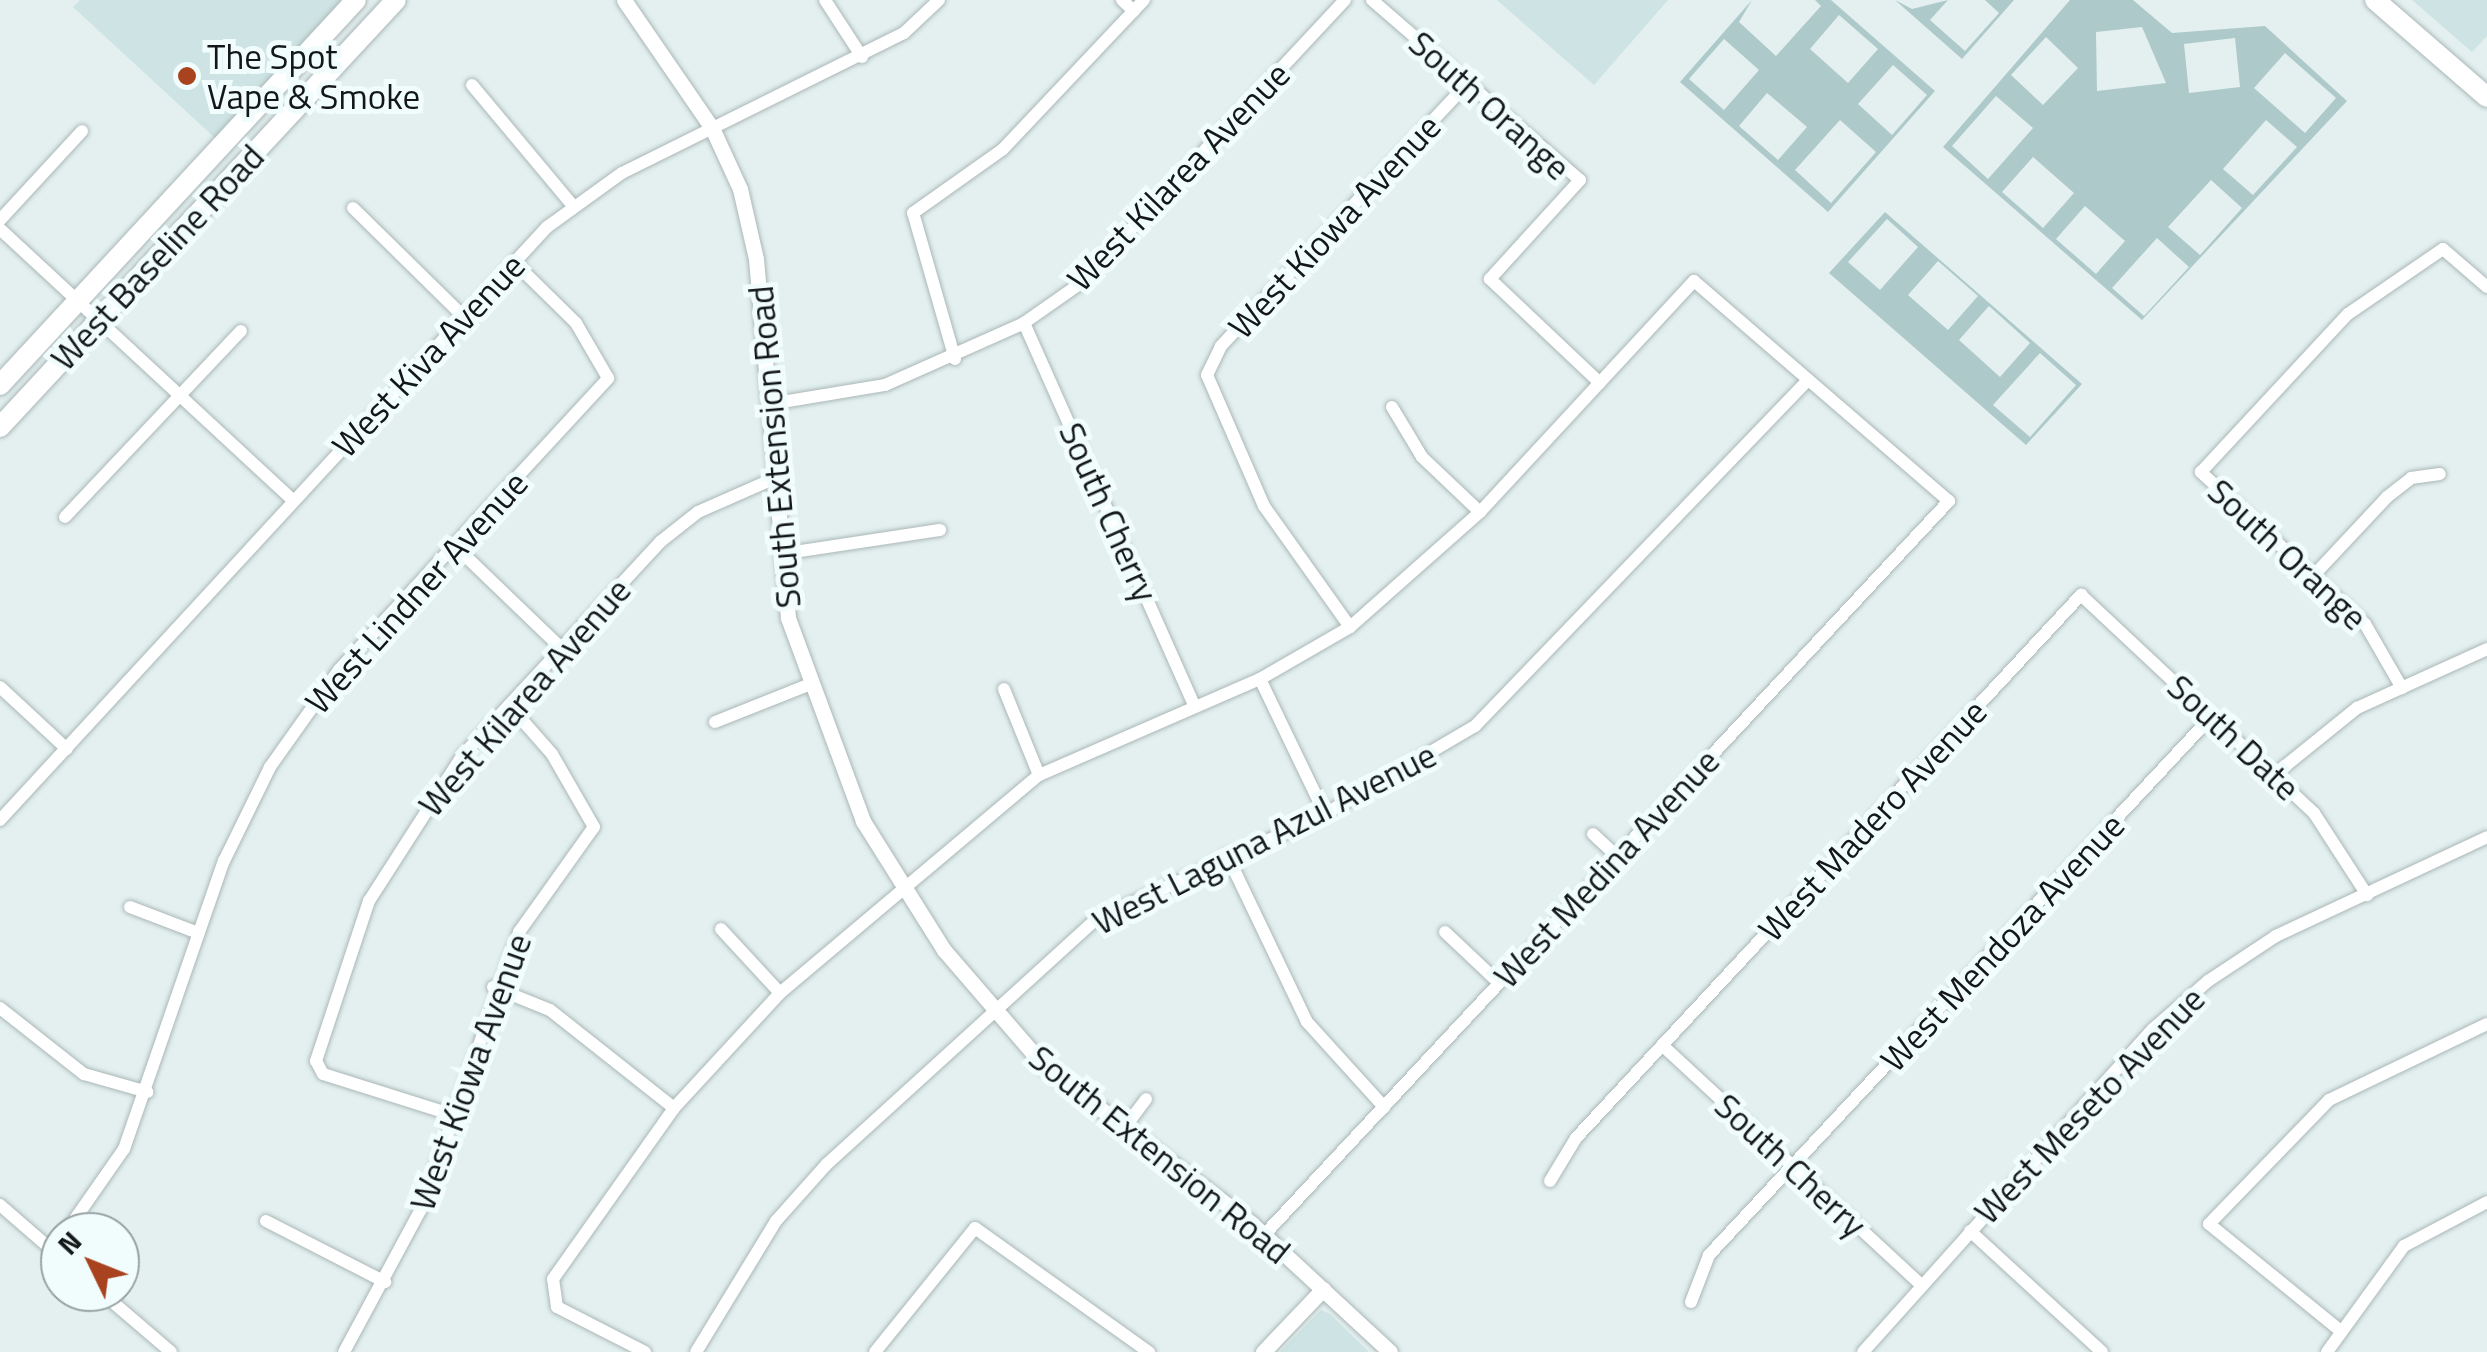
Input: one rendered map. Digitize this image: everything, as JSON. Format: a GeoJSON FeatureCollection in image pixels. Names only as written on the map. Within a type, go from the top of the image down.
{"type":"FeatureCollection","features":[{"type":"Feature","properties":{"kind":"main road","name":"West Baseline Road"},"geometry":{"type":"LineString","coordinates":[[0,386],[356,0]]}},
{"type":"Feature","properties":{"kind":"main road","name":"West Baseline Road"},"geometry":{"type":"LineString","coordinates":[[0,427],[396,0]]}},
{"type":"Feature","properties":{"kind":"main road"},"geometry":{"type":"LineString","coordinates":[[2374,0],[2487,97]]}},
{"type":"Feature","properties":{"kind":"main road"},"geometry":{"type":"LineString","coordinates":[[221,188],[283,102],[280,82]]}},
{"type":"Feature","properties":{"kind":"street","name":"South Extension Road"},"geometry":{"type":"LineString","coordinates":[[624,0],[712,128],[740,189],[756,259],[770,404],[772,480],[782,554],[808,685],[863,822],[902,890],[993,1013],[1122,1131],[1264,1235],[1390,1352]]}},
{"type":"Feature","properties":{"kind":"street"},"geometry":{"type":"LineString","coordinates":[[825,0],[862,57]]}},
{"type":"Feature","properties":{"kind":"street","name":"West Kiva Avenue"},"geometry":{"type":"LineString","coordinates":[[0,820],[514,262],[573,206],[712,128],[862,57],[940,0]]}},
{"type":"Feature","properties":{"kind":"street"},"geometry":{"type":"LineString","coordinates":[[956,359],[914,214],[1003,149],[1139,5],[1122,0]]}},
{"type":"Feature","properties":{"kind":"street","name":"West Kilarea Avenue"},"geometry":{"type":"LineString","coordinates":[[770,404],[885,385],[956,359],[1024,324],[1081,283],[1345,0]]}},
{"type":"Feature","properties":{"kind":"street","name":"South Orange"},"geometry":{"type":"LineString","coordinates":[[1372,0],[1580,180],[1490,279],[1600,383]]}},
{"type":"Feature","properties":{"kind":"street","name":"West Kiowa Avenue"},"geometry":{"type":"LineString","coordinates":[[1350,626],[1264,506],[1207,375],[1221,346],[1468,83]]}},
{"type":"Feature","properties":{"kind":"street"},"geometry":{"type":"LineString","coordinates":[[472,85],[573,206]]}},
{"type":"Feature","properties":{"kind":"street"},"geometry":{"type":"LineString","coordinates":[[0,220],[82,131]]}},
{"type":"Feature","properties":{"kind":"street"},"geometry":{"type":"LineString","coordinates":[[353,208],[464,316]]}},
{"type":"Feature","properties":{"kind":"street"},"geometry":{"type":"LineString","coordinates":[[0,228],[293,500]]}},
{"type":"Feature","properties":{"kind":"street","name":"South Orange"},"geometry":{"type":"LineString","coordinates":[[2402,688],[2380,642],[2315,574],[2201,472],[2348,314],[2443,249],[2487,287]]}},
{"type":"Feature","properties":{"kind":"street","name":"West Lindner Avenue"},"geometry":{"type":"LineString","coordinates":[[80,1212],[124,1149],[147,1092],[198,932],[270,766],[339,670],[608,378],[576,322],[514,262]]}},
{"type":"Feature","properties":{"kind":"street"},"geometry":{"type":"LineString","coordinates":[[644,1352],[550,1297],[674,1108],[780,992],[902,890],[1039,776],[1192,701],[1260,679],[1350,626],[1480,512],[1694,281],[1808,380]]}},
{"type":"Feature","properties":{"kind":"street","name":"South Cherry"},"geometry":{"type":"LineString","coordinates":[[1024,324],[1192,701]]}},
{"type":"Feature","properties":{"kind":"street"},"geometry":{"type":"LineString","coordinates":[[65,517],[241,331]]}},
{"type":"Feature","properties":{"kind":"street","name":"West Medina Avenue"},"geometry":{"type":"LineString","coordinates":[[1264,1235],[1948,501],[1808,380]]}},
{"type":"Feature","properties":{"kind":"street","name":"West Laguna Azul Avenue"},"geometry":{"type":"LineString","coordinates":[[696,1352],[776,1221],[1095,920],[1227,855],[1324,814],[1474,726],[1808,380]]}},
{"type":"Feature","properties":{"kind":"street"},"geometry":{"type":"LineString","coordinates":[[1392,406],[1422,457],[1480,512]]}},
{"type":"Feature","properties":{"kind":"street"},"geometry":{"type":"LineString","coordinates":[[2315,574],[2387,497],[2411,478],[2440,474]]}},
{"type":"Feature","properties":{"kind":"street","name":"West Kilarea Avenue"},"geometry":{"type":"LineString","coordinates":[[450,1114],[323,1074],[315,1045],[400,841],[509,705],[660,542],[712,504],[772,480]]}},
{"type":"Feature","properties":{"kind":"street"},"geometry":{"type":"LineString","coordinates":[[782,554],[940,530]]}},
{"type":"Feature","properties":{"kind":"street"},"geometry":{"type":"LineString","coordinates":[[454,546],[562,649]]}},
{"type":"Feature","properties":{"kind":"street","name":"South Date"},"geometry":{"type":"LineString","coordinates":[[2081,595],[2274,775],[2332,836],[2367,895]]}},
{"type":"Feature","properties":{"kind":"street","name":"West Madero Avenue"},"geometry":{"type":"LineString","coordinates":[[1550,1182],[1576,1138],[2081,595]]}},
{"type":"Feature","properties":{"kind":"street"},"geometry":{"type":"LineString","coordinates":[[2274,775],[2320,732],[2487,649]]}},
{"type":"Feature","properties":{"kind":"street"},"geometry":{"type":"LineString","coordinates":[[1260,679],[1324,814]]}},
{"type":"Feature","properties":{"kind":"street"},"geometry":{"type":"LineString","coordinates":[[715,722],[808,685]]}},
{"type":"Feature","properties":{"kind":"street"},"geometry":{"type":"LineString","coordinates":[[0,687],[67,749]]}},
{"type":"Feature","properties":{"kind":"street"},"geometry":{"type":"LineString","coordinates":[[1004,689],[1039,776]]}},
{"type":"Feature","properties":{"kind":"street","name":"West Kiowa Avenue"},"geometry":{"type":"LineString","coordinates":[[344,1352],[421,1209],[493,987],[537,900],[594,827],[552,754],[509,705]]}},
{"type":"Feature","properties":{"kind":"street","name":"West Mendoza Avenue"},"geometry":{"type":"LineString","coordinates":[[1691,1302],[1709,1256],[2212,716]]}},
{"type":"Feature","properties":{"kind":"street"},"geometry":{"type":"LineString","coordinates":[[1593,834],[1618,856]]}},
{"type":"Feature","properties":{"kind":"street","name":"West Meseto Avenue"},"geometry":{"type":"LineString","coordinates":[[1863,1352],[1970,1230],[2208,981],[2276,936],[2487,837]]}},
{"type":"Feature","properties":{"kind":"street"},"geometry":{"type":"LineString","coordinates":[[1227,855],[1300,1012],[1384,1107]]}},
{"type":"Feature","properties":{"kind":"street"},"geometry":{"type":"LineString","coordinates":[[130,908],[198,932]]}},
{"type":"Feature","properties":{"kind":"street"},"geometry":{"type":"LineString","coordinates":[[720,930],[780,992]]}},
{"type":"Feature","properties":{"kind":"street"},"geometry":{"type":"LineString","coordinates":[[1445,932],[1499,983]]}},
{"type":"Feature","properties":{"kind":"street"},"geometry":{"type":"LineString","coordinates":[[493,987],[550,1010],[674,1108]]}},
{"type":"Feature","properties":{"kind":"street"},"geometry":{"type":"LineString","coordinates":[[0,1008],[84,1074],[147,1092]]}},
{"type":"Feature","properties":{"kind":"street"},"geometry":{"type":"LineString","coordinates":[[2337,1328],[2209,1224],[2329,1100],[2487,1024]]}},
{"type":"Feature","properties":{"kind":"street","name":"South Cherry"},"geometry":{"type":"LineString","coordinates":[[1662,1045],[1920,1284]]}},
{"type":"Feature","properties":{"kind":"street"},"geometry":{"type":"LineString","coordinates":[[1122,1131],[1146,1099]]}},
{"type":"Feature","properties":{"kind":"street"},"geometry":{"type":"LineString","coordinates":[[2327,1352],[2337,1328],[2404,1246],[2487,1202]]}},
{"type":"Feature","properties":{"kind":"street"},"geometry":{"type":"LineString","coordinates":[[0,1205],[40,1235]]}},
{"type":"Feature","properties":{"kind":"street"},"geometry":{"type":"LineString","coordinates":[[266,1222],[385,1282]]}},
{"type":"Feature","properties":{"kind":"street"},"geometry":{"type":"LineString","coordinates":[[875,1352],[975,1228],[1150,1352]]}},
{"type":"Feature","properties":{"kind":"street"},"geometry":{"type":"LineString","coordinates":[[1970,1230],[2102,1352]]}},
{"type":"Feature","properties":{"kind":"street"},"geometry":{"type":"LineString","coordinates":[[1263,1352],[1323,1288]]}},
{"type":"Feature","properties":{"kind":"street"},"geometry":{"type":"LineString","coordinates":[[124,1312],[171,1352]]}},
{"type":"Feature","properties":{"kind":"shaded area"},"geometry":{"type":"Polygon","coordinates":[[[80,0],[342,0],[215,138],[73,7],[80,0]]]}},
{"type":"Feature","properties":{"kind":"shaded area"},"geometry":{"type":"Polygon","coordinates":[[[1497,0],[1668,0],[1594,85],[1497,0]]]}},
{"type":"Feature","properties":{"kind":"shaded area"},"geometry":{"type":"Polygon","coordinates":[[[1752,0],[1739,22],[1776,56],[1821,6],[1815,0],[1831,0],[1935,91],[1828,212],[1680,82],[1752,0]],[[1839,15],[1810,49],[1848,83],[1878,49],[1839,15]],[[1724,39],[1689,79],[1724,110],[1759,70],[1724,39]],[[1893,65],[1858,104],[1892,135],[1927,95],[1893,65]],[[1767,93],[1739,126],[1778,160],[1807,127],[1767,93]],[[1840,120],[1795,170],[1831,203],[1876,152],[1840,120]]]}},
{"type":"Feature","properties":{"kind":"shaded area"},"geometry":{"type":"Polygon","coordinates":[[[1895,0],[1912,9],[1948,0],[1930,20],[1965,51],[1999,13],[1985,0],[2014,0],[1962,59],[1895,0]]]}},
{"type":"Feature","properties":{"kind":"shaded area"},"geometry":{"type":"Polygon","coordinates":[[[2070,0],[2133,0],[2172,33],[2265,26],[2347,101],[2142,320],[1943,147],[2070,0]],[[2142,27],[2096,32],[2097,91],[2166,83],[2142,27]],[[2046,37],[2011,75],[2043,105],[2078,68],[2046,37]],[[2235,38],[2184,44],[2189,93],[2240,87],[2235,38]],[[2285,53],[2254,88],[2305,133],[2336,98],[2285,53]],[[1996,96],[1952,146],[1988,179],[2033,128],[1996,96]],[[2266,120],[2223,169],[2253,195],[2297,147],[2266,120]],[[2033,157],[2002,192],[2043,228],[2074,193],[2033,157]],[[2211,180],[2168,227],[2200,255],[2242,208],[2211,180]],[[2085,206],[2056,239],[2096,274],[2125,241],[2085,206]],[[2157,238],[2112,288],[2144,316],[2189,267],[2157,238]]]}},
{"type":"Feature","properties":{"kind":"shaded area"},"geometry":{"type":"Polygon","coordinates":[[[2412,0],[2487,0],[2487,36],[2472,52],[2412,0]]]}},
{"type":"Feature","properties":{"kind":"shaded area"},"geometry":{"type":"Polygon","coordinates":[[[1885,212],[2082,384],[2026,445],[1829,273],[1885,212]],[[1887,219],[1848,262],[1880,290],[1918,247],[1887,219]],[[1938,261],[1908,295],[1948,330],[1978,296],[1938,261]],[[1989,306],[1959,340],[2000,377],[2030,343],[1989,306]],[[2040,353],[1993,405],[2030,437],[2076,385],[2040,353]]]}},
{"type":"Feature","properties":{"kind":"shaded area"},"geometry":{"type":"Polygon","coordinates":[[[1321,1310],[1330,1314],[1369,1352],[1280,1352],[1321,1310]]]}},
{"type":"Feature","properties":{"kind":"place","name":"The Spot Vape & Smoke"},"geometry":{"type":"Point","coordinates":[187,76]}}]}
